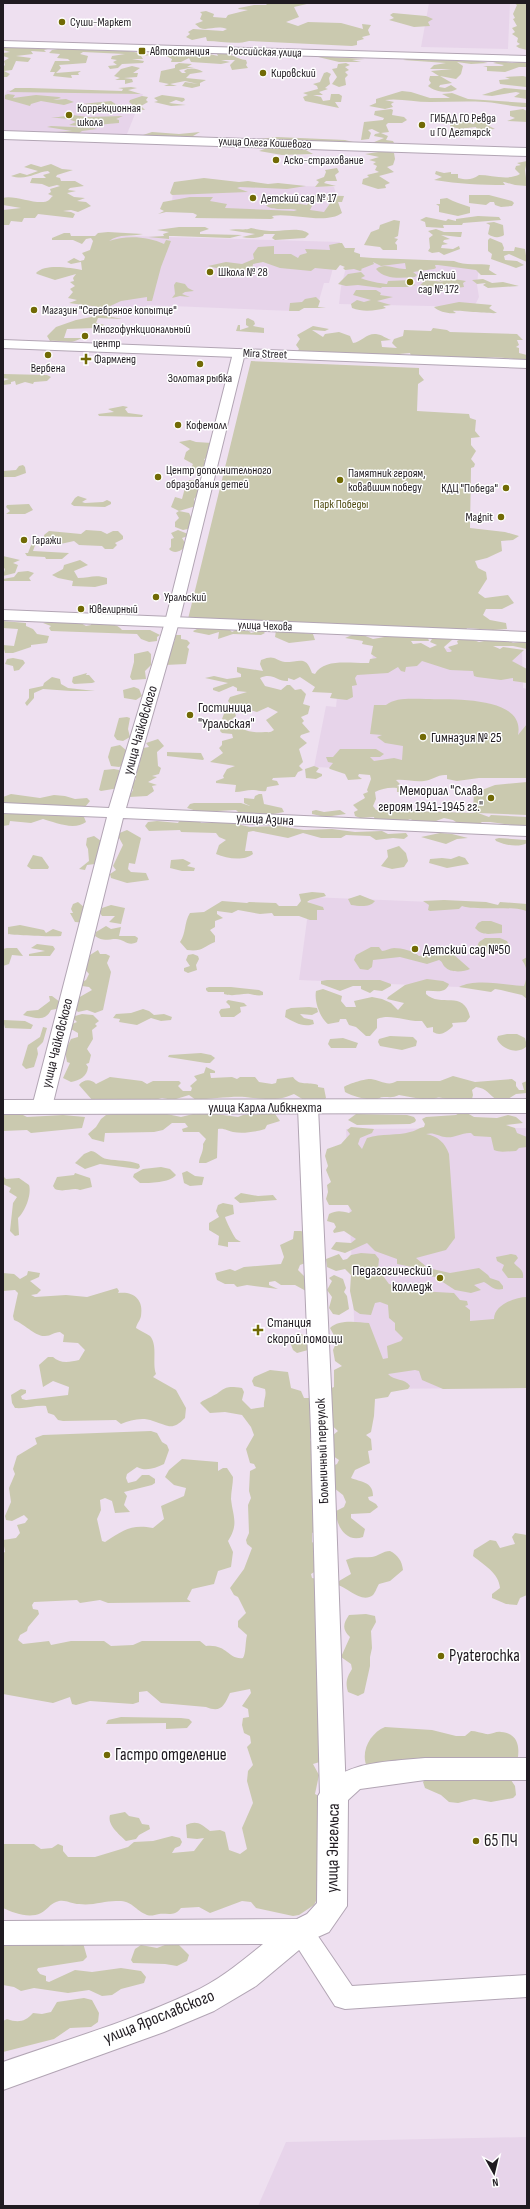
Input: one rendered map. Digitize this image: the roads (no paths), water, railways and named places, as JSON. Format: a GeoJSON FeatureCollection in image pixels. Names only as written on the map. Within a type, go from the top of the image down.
{"type":"FeatureCollection","features":[{"type":"Feature","properties":{"kind":"street","name":"Российская улица"},"geometry":{"type":"LineString","coordinates":[[3,44],[527,59]]}},
{"type":"Feature","properties":{"kind":"street","name":"улица Олега Кошевого"},"geometry":{"type":"LineString","coordinates":[[3,135],[527,152]]}},
{"type":"Feature","properties":{"kind":"street","name":"Mira Street"},"geometry":{"type":"LineString","coordinates":[[3,344],[527,364]]}},
{"type":"Feature","properties":{"kind":"street","name":"улица Чайковского"},"geometry":{"type":"LineString","coordinates":[[42,1107],[116,813],[172,622],[239,353]]}},
{"type":"Feature","properties":{"kind":"street","name":"улица Чехова"},"geometry":{"type":"LineString","coordinates":[[3,615],[527,637]]}},
{"type":"Feature","properties":{"kind":"street","name":"улица Азина"},"geometry":{"type":"LineString","coordinates":[[3,808],[527,831]]}},
{"type":"Feature","properties":{"kind":"street","name":"улица Карла Либкнехта"},"geometry":{"type":"LineString","coordinates":[[3,1107],[527,1106]]}},
{"type":"Feature","properties":{"kind":"street","name":"Больничный переулок"},"geometry":{"type":"LineString","coordinates":[[308,1107],[322,1430],[333,1796]]}},
{"type":"Feature","properties":{"kind":"street","name":"улица Энгельса"},"geometry":{"type":"LineString","coordinates":[[3,1933],[300,1931],[318,1923],[332,1906],[333,1796],[351,1780],[380,1774],[425,1769],[527,1769]]}},
{"type":"Feature","properties":{"kind":"street"},"geometry":{"type":"LineString","coordinates":[[300,1931],[345,1998],[527,1986]]}},
{"type":"Feature","properties":{"kind":"street","name":"улица Ярославского"},"geometry":{"type":"LineString","coordinates":[[3,2076],[153,2023],[203,2002],[245,1977],[300,1931]]}},
{"type":"Feature","properties":{"kind":"place","name":"Суши-Маркет"},"geometry":{"type":"Point","coordinates":[62,22]}},
{"type":"Feature","properties":{"kind":"place","name":"Автостанция"},"geometry":{"type":"Point","coordinates":[142,51]}},
{"type":"Feature","properties":{"kind":"place","name":"Кировский"},"geometry":{"type":"Point","coordinates":[263,73]}},
{"type":"Feature","properties":{"kind":"place","name":"Коррекционная школа"},"geometry":{"type":"Point","coordinates":[69,115]}},
{"type":"Feature","properties":{"kind":"place","name":"ГИБДД ГО Ревда и ГО Дегтярск"},"geometry":{"type":"Point","coordinates":[422,125]}},
{"type":"Feature","properties":{"kind":"place","name":"Аско-страхование"},"geometry":{"type":"Point","coordinates":[276,160]}},
{"type":"Feature","properties":{"kind":"place","name":"Детский сад № 17"},"geometry":{"type":"Point","coordinates":[253,198]}},
{"type":"Feature","properties":{"kind":"place","name":"Школа № 28"},"geometry":{"type":"Point","coordinates":[210,272]}},
{"type":"Feature","properties":{"kind":"place","name":"Детский сад № 172"},"geometry":{"type":"Point","coordinates":[410,282]}},
{"type":"Feature","properties":{"kind":"place","name":"Магазин \"Серебряное копытце\""},"geometry":{"type":"Point","coordinates":[34,310]}},
{"type":"Feature","properties":{"kind":"place","name":"Многофункциональный центр"},"geometry":{"type":"Point","coordinates":[85,336]}},
{"type":"Feature","properties":{"kind":"place","name":"Вербена"},"geometry":{"type":"Point","coordinates":[48,355]}},
{"type":"Feature","properties":{"kind":"place","name":"Фармленд"},"geometry":{"type":"Point","coordinates":[86,359]}},
{"type":"Feature","properties":{"kind":"place","name":"Золотая рыбка"},"geometry":{"type":"Point","coordinates":[200,364]}},
{"type":"Feature","properties":{"kind":"place","name":"Кофемолл"},"geometry":{"type":"Point","coordinates":[178,425]}},
{"type":"Feature","properties":{"kind":"place","name":"Центр дополнительного образования детей"},"geometry":{"type":"Point","coordinates":[158,477]}},
{"type":"Feature","properties":{"kind":"place","name":"Памятник героям, ковавшим победу"},"geometry":{"type":"Point","coordinates":[340,480]}},
{"type":"Feature","properties":{"kind":"place","name":"КДЦ \"Победа\""},"geometry":{"type":"Point","coordinates":[506,488]}},
{"type":"Feature","properties":{"kind":"place","name":"Magnit"},"geometry":{"type":"Point","coordinates":[501,517]}},
{"type":"Feature","properties":{"kind":"place","name":"Гаражи"},"geometry":{"type":"Point","coordinates":[24,540]}},
{"type":"Feature","properties":{"kind":"place","name":"Уральский"},"geometry":{"type":"Point","coordinates":[156,597]}},
{"type":"Feature","properties":{"kind":"place","name":"Ювелирный"},"geometry":{"type":"Point","coordinates":[81,609]}},
{"type":"Feature","properties":{"kind":"place","name":"Гостиница \"Уральская\""},"geometry":{"type":"Point","coordinates":[190,715]}},
{"type":"Feature","properties":{"kind":"place","name":"Гимназия № 25"},"geometry":{"type":"Point","coordinates":[423,737]}},
{"type":"Feature","properties":{"kind":"place","name":"Мемориал \"Слава героям 1941-1945 гг.\""},"geometry":{"type":"Point","coordinates":[491,798]}},
{"type":"Feature","properties":{"kind":"place","name":"Детский сад №50"},"geometry":{"type":"Point","coordinates":[415,949]}},
{"type":"Feature","properties":{"kind":"place","name":"Педагогический колледж"},"geometry":{"type":"Point","coordinates":[440,1278]}},
{"type":"Feature","properties":{"kind":"place","name":"Станция скорой помощи"},"geometry":{"type":"Point","coordinates":[258,1330]}},
{"type":"Feature","properties":{"kind":"place","name":"Pyaterochka"},"geometry":{"type":"Point","coordinates":[441,1656]}},
{"type":"Feature","properties":{"kind":"place","name":"Гастро отделение"},"geometry":{"type":"Point","coordinates":[107,1755]}},
{"type":"Feature","properties":{"kind":"place","name":"65 ПЧ"},"geometry":{"type":"Point","coordinates":[476,1841]}},
{"type":"Feature","properties":{"kind":"park label","name":"Парк Победы"},"geometry":{"type":"Point","coordinates":[341,504]}}]}
